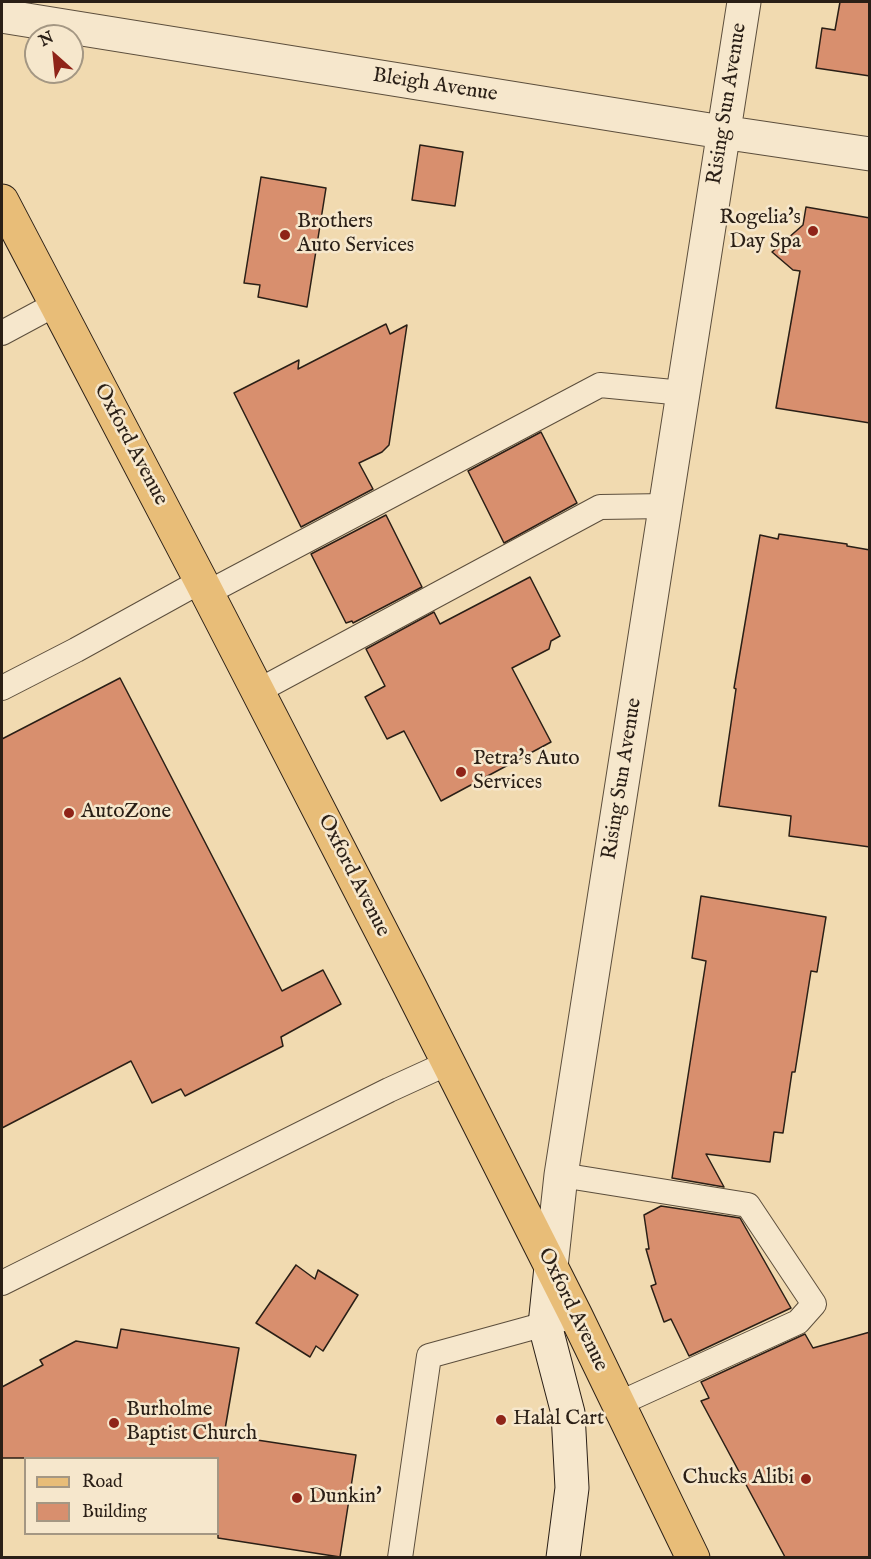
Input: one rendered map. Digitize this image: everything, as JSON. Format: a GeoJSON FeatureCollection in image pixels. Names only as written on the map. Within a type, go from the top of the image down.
{"type":"FeatureCollection","features":[{"type":"Feature","properties":{"kind":"main road","name":"Oxford Avenue"},"geometry":{"type":"LineString","coordinates":[[2,201],[258,691],[448,1063],[576,1316],[693,1557]]}},
{"type":"Feature","properties":{"kind":"street","name":"Rising Sun Avenue"},"geometry":{"type":"LineString","coordinates":[[563,1557],[572,1488],[568,1413],[545,1325],[561,1175],[744,2]]}},
{"type":"Feature","properties":{"kind":"street","name":"Bleigh Avenue"},"geometry":{"type":"LineString","coordinates":[[2,16],[722,132],[870,153]]}},
{"type":"Feature","properties":{"kind":"lane"},"geometry":{"type":"LineString","coordinates":[[2,333],[56,304]]}},
{"type":"Feature","properties":{"kind":"lane"},"geometry":{"type":"LineString","coordinates":[[2,688],[600,385],[683,393]]}},
{"type":"Feature","properties":{"kind":"lane"},"geometry":{"type":"LineString","coordinates":[[258,691],[600,507],[666,506]]}},
{"type":"Feature","properties":{"kind":"lane"},"geometry":{"type":"LineString","coordinates":[[2,1283],[389,1090],[448,1063]]}},
{"type":"Feature","properties":{"kind":"lane"},"geometry":{"type":"LineString","coordinates":[[561,1175],[748,1205],[814,1304],[798,1322],[618,1404]]}},
{"type":"Feature","properties":{"kind":"lane"},"geometry":{"type":"LineString","coordinates":[[400,1557],[429,1356],[576,1316]]}},
{"type":"Feature","properties":{"kind":"building"},"geometry":{"type":"Polygon","coordinates":[[[840,2],[870,2],[870,76],[816,68],[822,28],[835,30],[840,2]]]}},
{"type":"Feature","properties":{"kind":"building"},"geometry":{"type":"Polygon","coordinates":[[[420,145],[463,152],[455,206],[412,200],[420,145]]]}},
{"type":"Feature","properties":{"kind":"building","name":"Brothers Auto Services"},"geometry":{"type":"Polygon","coordinates":[[[261,177],[326,188],[307,307],[258,297],[260,285],[244,283],[261,177]]]}},
{"type":"Feature","properties":{"kind":"building"},"geometry":{"type":"Polygon","coordinates":[[[806,207],[870,218],[870,423],[776,408],[800,271],[793,270],[772,252],[803,225],[806,207]]]}},
{"type":"Feature","properties":{"kind":"building"},"geometry":{"type":"Polygon","coordinates":[[[386,324],[390,334],[407,325],[389,445],[382,452],[359,463],[373,489],[301,527],[234,393],[299,360],[298,369],[386,324]]]}},
{"type":"Feature","properties":{"kind":"building"},"geometry":{"type":"Polygon","coordinates":[[[541,432],[577,503],[504,543],[468,471],[541,432]]]}},
{"type":"Feature","properties":{"kind":"building"},"geometry":{"type":"Polygon","coordinates":[[[386,515],[422,587],[353,623],[352,621],[346,623],[311,554],[386,515]]]}},
{"type":"Feature","properties":{"kind":"building"},"geometry":{"type":"Polygon","coordinates":[[[779,534],[847,544],[847,546],[870,550],[870,847],[789,836],[791,816],[719,806],[736,689],[734,688],[760,535],[778,539],[779,534]]]}},
{"type":"Feature","properties":{"kind":"building"},"geometry":{"type":"Polygon","coordinates":[[[530,577],[560,636],[551,641],[549,649],[512,668],[551,742],[441,801],[404,731],[387,739],[365,697],[385,686],[366,649],[434,612],[440,624],[530,577]]]}},
{"type":"Feature","properties":{"kind":"building"},"geometry":{"type":"Polygon","coordinates":[[[120,678],[282,991],[323,970],[341,1004],[281,1037],[283,1046],[185,1096],[181,1089],[152,1103],[131,1061],[2,1128],[2,739],[120,678]]]}},
{"type":"Feature","properties":{"kind":"building"},"geometry":{"type":"Polygon","coordinates":[[[701,896],[826,917],[817,972],[811,971],[783,1133],[774,1132],[770,1162],[706,1154],[724,1187],[672,1178],[706,961],[692,958],[701,896]]]}},
{"type":"Feature","properties":{"kind":"building"},"geometry":{"type":"Polygon","coordinates":[[[661,1206],[740,1218],[791,1308],[689,1356],[671,1319],[664,1322],[651,1286],[656,1284],[646,1249],[649,1249],[644,1215],[661,1206]]]}},
{"type":"Feature","properties":{"kind":"building"},"geometry":{"type":"Polygon","coordinates":[[[296,1265],[315,1279],[318,1270],[358,1295],[323,1351],[316,1346],[310,1357],[256,1323],[296,1265]]]}},
{"type":"Feature","properties":{"kind":"building","name":"Burholme Baptist Church"},"geometry":{"type":"Polygon","coordinates":[[[121,1329],[239,1348],[224,1435],[356,1455],[340,1557],[218,1538],[219,1457],[2,1458],[2,1387],[43,1365],[40,1360],[76,1341],[117,1348],[121,1329]]]}},
{"type":"Feature","properties":{"kind":"building","name":"Chucks Alibi"},"geometry":{"type":"Polygon","coordinates":[[[870,1332],[870,1557],[785,1557],[701,1401],[709,1398],[701,1382],[805,1334],[813,1348],[870,1332]]]}},
{"type":"Feature","properties":{"kind":"place","name":"Rogelia's Day Spa"},"geometry":{"type":"Point","coordinates":[813,231]}},
{"type":"Feature","properties":{"kind":"place","name":"Brothers Auto Services"},"geometry":{"type":"Point","coordinates":[285,235]}},
{"type":"Feature","properties":{"kind":"place","name":"Petra's Auto Services"},"geometry":{"type":"Point","coordinates":[461,772]}},
{"type":"Feature","properties":{"kind":"place","name":"AutoZone"},"geometry":{"type":"Point","coordinates":[69,813]}},
{"type":"Feature","properties":{"kind":"place","name":"Halal Cart"},"geometry":{"type":"Point","coordinates":[501,1420]}},
{"type":"Feature","properties":{"kind":"place","name":"Burholme Baptist Church"},"geometry":{"type":"Point","coordinates":[114,1423]}},
{"type":"Feature","properties":{"kind":"place","name":"Chucks Alibi"},"geometry":{"type":"Point","coordinates":[806,1479]}},
{"type":"Feature","properties":{"kind":"place","name":"Dunkin'"},"geometry":{"type":"Point","coordinates":[297,1498]}}]}
